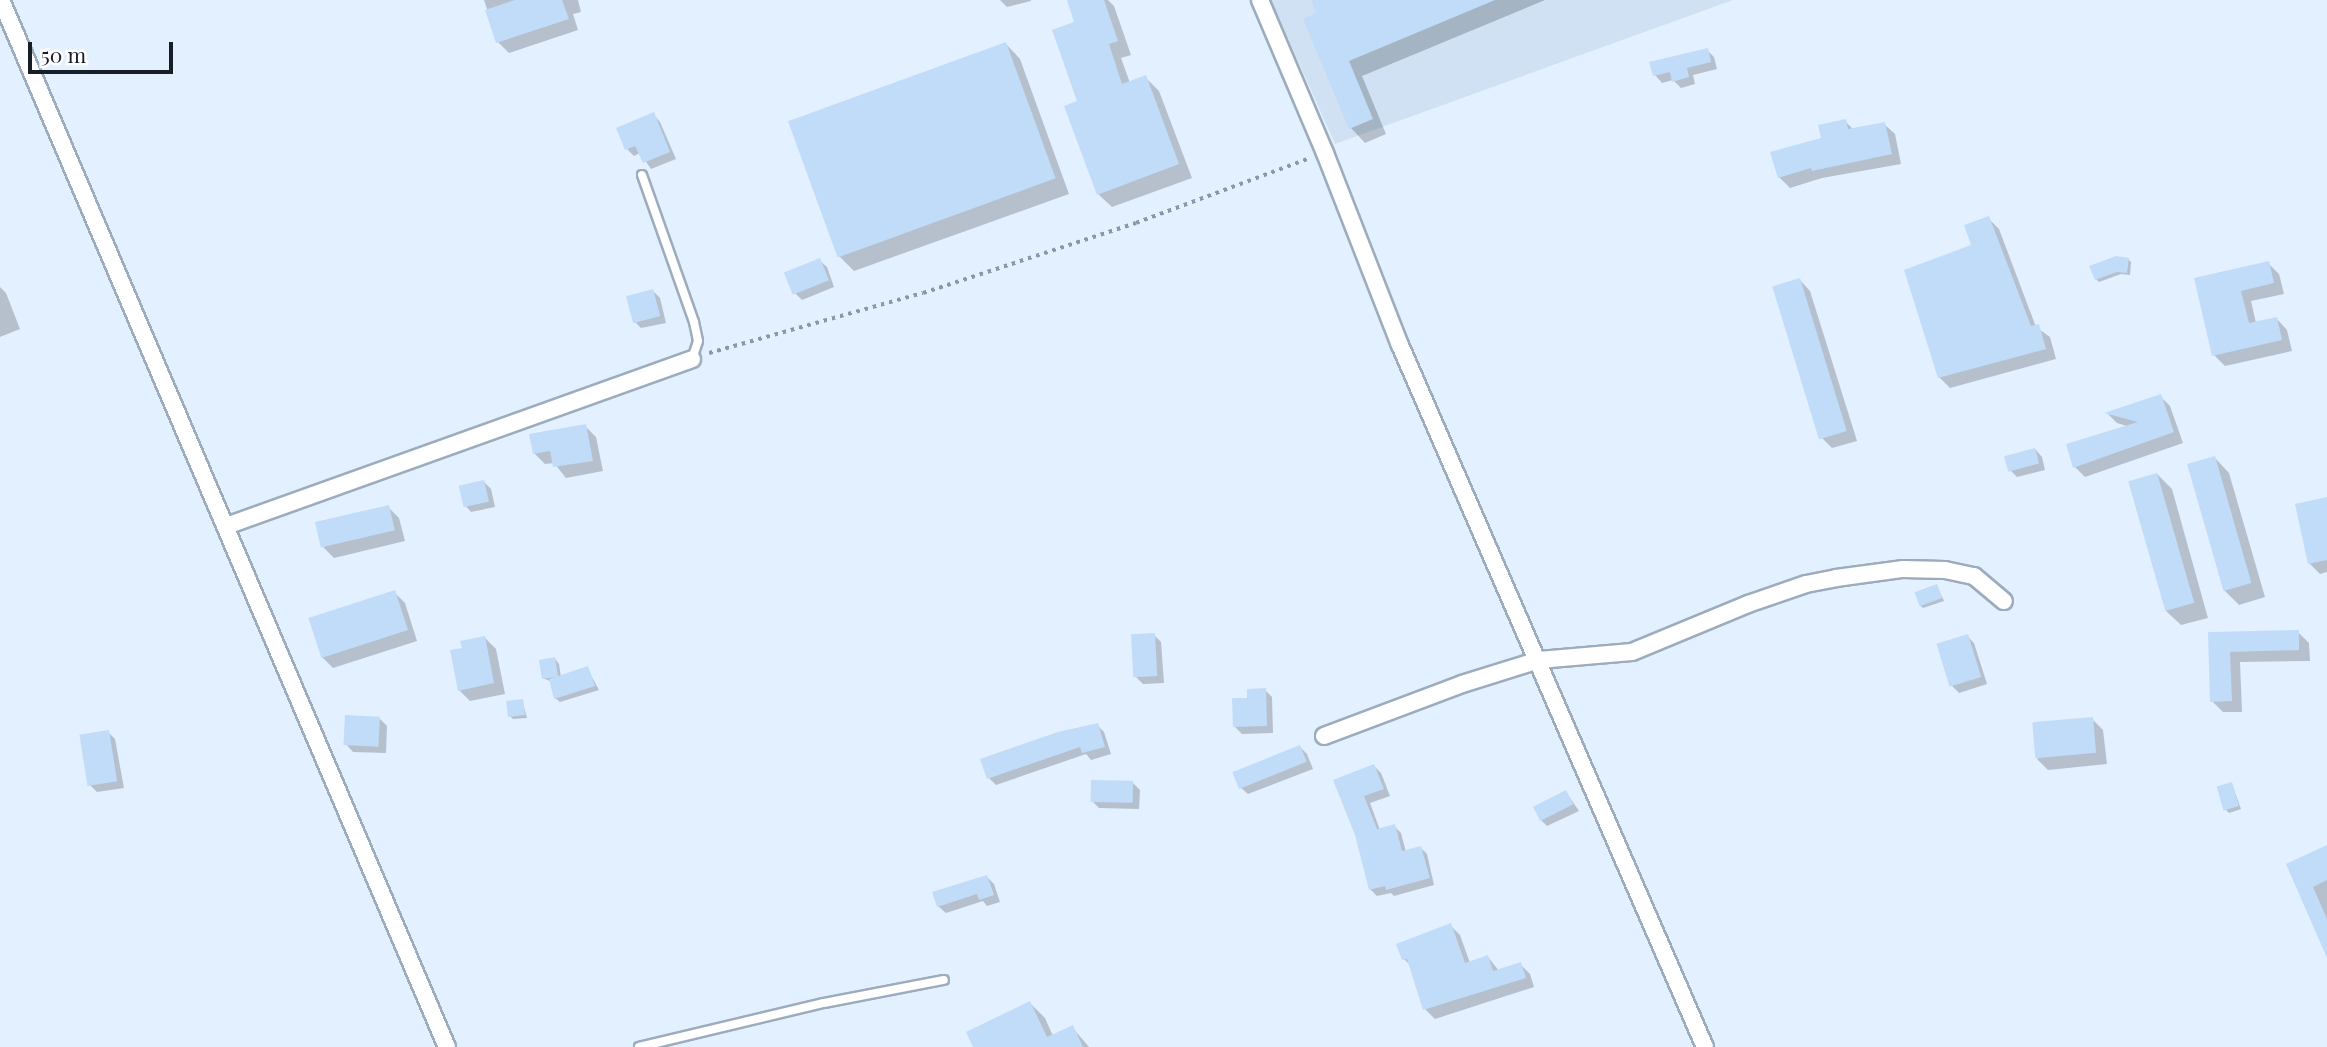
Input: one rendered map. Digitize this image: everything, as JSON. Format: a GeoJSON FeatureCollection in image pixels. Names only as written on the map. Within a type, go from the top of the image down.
{"type":"FeatureCollection","features":[{"type":"Feature","properties":{"kind":"street"},"geometry":{"type":"LineString","coordinates":[[1,0],[447,1047]]}},
{"type":"Feature","properties":{"kind":"street"},"geometry":{"type":"LineString","coordinates":[[1260,0],[1325,153],[1400,345],[1539,660],[1704,1047]]}},
{"type":"Feature","properties":{"kind":"street"},"geometry":{"type":"LineString","coordinates":[[226,526],[692,359]]}},
{"type":"Feature","properties":{"kind":"street"},"geometry":{"type":"LineString","coordinates":[[1324,736],[1462,684],[1539,660],[1632,652],[1748,604],[1806,584],[1874,571],[1926,568],[1962,573],[1983,582],[2004,601]]}},
{"type":"Feature","properties":{"kind":"lane"},"geometry":{"type":"LineString","coordinates":[[642,175],[694,322],[698,341],[692,359]]}},
{"type":"Feature","properties":{"kind":"lane"},"geometry":{"type":"LineString","coordinates":[[639,1047],[824,1003],[944,980]]}},
{"type":"Feature","properties":{"kind":"path"},"geometry":{"type":"LineString","coordinates":[[692,359],[923,293],[1136,223],[1325,153]]}},
{"type":"Feature","properties":{"kind":"shaded area"},"geometry":{"type":"Polygon","coordinates":[[[1271,0],[1733,0],[1335,144],[1271,0]]]}},
{"type":"Feature","properties":{"kind":"building"},"geometry":{"type":"Polygon","coordinates":[[[515,0],[562,0],[569,19],[496,43],[485,10],[515,0]]]}},
{"type":"Feature","properties":{"kind":"building"},"geometry":{"type":"Polygon","coordinates":[[[1067,0],[1104,0],[1118,41],[1109,44],[1122,84],[1146,75],[1179,164],[1097,195],[1064,106],[1077,101],[1052,30],[1074,22],[1067,0]]]}},
{"type":"Feature","properties":{"kind":"building"},"geometry":{"type":"Polygon","coordinates":[[[1311,0],[1495,0],[1349,61],[1373,119],[1349,129],[1303,19],[1316,13],[1311,0]]]}},
{"type":"Feature","properties":{"kind":"building"},"geometry":{"type":"Polygon","coordinates":[[[1006,42],[1056,178],[838,258],[788,121],[1006,42]]]}},
{"type":"Feature","properties":{"kind":"building"},"geometry":{"type":"Polygon","coordinates":[[[1708,48],[1711,62],[1687,68],[1689,77],[1672,82],[1670,72],[1653,76],[1649,62],[1708,48]]]}},
{"type":"Feature","properties":{"kind":"building"},"geometry":{"type":"Polygon","coordinates":[[[654,112],[670,152],[643,163],[635,146],[625,150],[616,128],[654,112]]]}},
{"type":"Feature","properties":{"kind":"building"},"geometry":{"type":"Polygon","coordinates":[[[1846,119],[1848,129],[1885,122],[1892,154],[1812,171],[1811,168],[1778,178],[1770,152],[1821,138],[1818,125],[1846,119]]]}},
{"type":"Feature","properties":{"kind":"building"},"geometry":{"type":"Polygon","coordinates":[[[1989,216],[2031,326],[2039,324],[2046,349],[1938,378],[1904,270],[1971,245],[1964,225],[1989,216]]]}},
{"type":"Feature","properties":{"kind":"building"},"geometry":{"type":"Polygon","coordinates":[[[2116,256],[2129,258],[2127,273],[2117,272],[2095,280],[2089,266],[2116,256]]]}},
{"type":"Feature","properties":{"kind":"building"},"geometry":{"type":"Polygon","coordinates":[[[820,258],[829,280],[793,295],[784,273],[820,258]]]}},
{"type":"Feature","properties":{"kind":"building"},"geometry":{"type":"Polygon","coordinates":[[[2269,261],[2274,283],[2241,291],[2249,323],[2277,317],[2282,340],[2212,356],[2194,278],[2269,261]]]}},
{"type":"Feature","properties":{"kind":"building"},"geometry":{"type":"Polygon","coordinates":[[[1800,278],[1847,431],[1819,439],[1772,286],[1800,278]]]}},
{"type":"Feature","properties":{"kind":"building"},"geometry":{"type":"Polygon","coordinates":[[[653,289],[660,316],[633,323],[626,296],[653,289]]]}},
{"type":"Feature","properties":{"kind":"building"},"geometry":{"type":"Polygon","coordinates":[[[2161,394],[2174,432],[2073,468],[2066,444],[2138,422],[2104,413],[2161,394]]]}},
{"type":"Feature","properties":{"kind":"building"},"geometry":{"type":"Polygon","coordinates":[[[586,424],[593,461],[553,467],[550,451],[533,454],[529,434],[586,424]]]}},
{"type":"Feature","properties":{"kind":"building"},"geometry":{"type":"Polygon","coordinates":[[[2035,448],[2039,463],[2008,472],[2004,456],[2035,448]]]}},
{"type":"Feature","properties":{"kind":"building"},"geometry":{"type":"Polygon","coordinates":[[[2215,456],[2251,583],[2224,591],[2187,464],[2215,456]]]}},
{"type":"Feature","properties":{"kind":"building"},"geometry":{"type":"Polygon","coordinates":[[[2157,473],[2194,603],[2165,611],[2128,481],[2157,473]]]}},
{"type":"Feature","properties":{"kind":"building"},"geometry":{"type":"Polygon","coordinates":[[[484,480],[489,501],[464,507],[459,486],[484,480]]]}},
{"type":"Feature","properties":{"kind":"building"},"geometry":{"type":"Polygon","coordinates":[[[2327,497],[2327,560],[2308,564],[2295,504],[2327,497]]]}},
{"type":"Feature","properties":{"kind":"building"},"geometry":{"type":"Polygon","coordinates":[[[389,505],[395,530],[321,547],[315,522],[389,505]]]}},
{"type":"Feature","properties":{"kind":"building"},"geometry":{"type":"Polygon","coordinates":[[[1937,584],[1942,598],[1920,606],[1914,592],[1937,584]]]}},
{"type":"Feature","properties":{"kind":"building"},"geometry":{"type":"Polygon","coordinates":[[[395,590],[408,630],[321,658],[308,618],[395,590]]]}},
{"type":"Feature","properties":{"kind":"building"},"geometry":{"type":"Polygon","coordinates":[[[2299,630],[2299,650],[2230,652],[2232,701],[2210,702],[2208,632],[2299,630]]]}},
{"type":"Feature","properties":{"kind":"building"},"geometry":{"type":"Polygon","coordinates":[[[1155,633],[1157,676],[1133,677],[1131,634],[1155,633]]]}},
{"type":"Feature","properties":{"kind":"building"},"geometry":{"type":"Polygon","coordinates":[[[1968,634],[1981,677],[1950,687],[1936,644],[1968,634]]]}},
{"type":"Feature","properties":{"kind":"building"},"geometry":{"type":"Polygon","coordinates":[[[485,636],[494,683],[458,691],[450,650],[462,648],[460,641],[485,636]]]}},
{"type":"Feature","properties":{"kind":"building"},"geometry":{"type":"Polygon","coordinates":[[[555,657],[558,676],[588,666],[595,686],[554,699],[549,679],[556,677],[542,679],[539,660],[555,657]]]}},
{"type":"Feature","properties":{"kind":"building"},"geometry":{"type":"Polygon","coordinates":[[[1266,688],[1267,726],[1233,727],[1232,698],[1247,698],[1247,689],[1266,688]]]}},
{"type":"Feature","properties":{"kind":"building"},"geometry":{"type":"Polygon","coordinates":[[[523,699],[525,715],[508,717],[506,701],[523,699]]]}},
{"type":"Feature","properties":{"kind":"building"},"geometry":{"type":"Polygon","coordinates":[[[345,715],[380,717],[378,747],[343,745],[345,715]]]}},
{"type":"Feature","properties":{"kind":"building"},"geometry":{"type":"Polygon","coordinates":[[[2093,717],[2096,753],[2035,758],[2032,722],[2093,717]]]}},
{"type":"Feature","properties":{"kind":"building"},"geometry":{"type":"Polygon","coordinates":[[[1098,723],[1105,747],[1082,753],[1080,747],[987,779],[980,759],[1058,732],[1098,723]]]}},
{"type":"Feature","properties":{"kind":"building"},"geometry":{"type":"Polygon","coordinates":[[[109,730],[117,781],[88,786],[79,735],[109,730]]]}},
{"type":"Feature","properties":{"kind":"building"},"geometry":{"type":"Polygon","coordinates":[[[1300,745],[1307,762],[1239,789],[1232,772],[1300,745]]]}},
{"type":"Feature","properties":{"kind":"building"},"geometry":{"type":"Polygon","coordinates":[[[1374,764],[1384,789],[1364,796],[1377,829],[1395,824],[1402,851],[1421,846],[1430,878],[1386,890],[1385,886],[1369,890],[1355,835],[1333,780],[1374,764]]]}},
{"type":"Feature","properties":{"kind":"building"},"geometry":{"type":"Polygon","coordinates":[[[1091,780],[1133,781],[1133,803],[1091,802],[1091,780]]]}},
{"type":"Feature","properties":{"kind":"building"},"geometry":{"type":"Polygon","coordinates":[[[2232,782],[2239,806],[2224,810],[2217,786],[2232,782]]]}},
{"type":"Feature","properties":{"kind":"building"},"geometry":{"type":"Polygon","coordinates":[[[1566,790],[1573,804],[1540,821],[1533,807],[1566,790]]]}},
{"type":"Feature","properties":{"kind":"building"},"geometry":{"type":"Polygon","coordinates":[[[2327,845],[2327,880],[2313,887],[2327,919],[2327,958],[2286,864],[2327,845]]]}},
{"type":"Feature","properties":{"kind":"building"},"geometry":{"type":"Polygon","coordinates":[[[987,875],[994,895],[979,900],[977,894],[937,907],[932,892],[987,875]]]}},
{"type":"Feature","properties":{"kind":"building"},"geometry":{"type":"Polygon","coordinates":[[[1451,923],[1465,963],[1488,955],[1493,971],[1521,962],[1526,978],[1423,1010],[1407,959],[1402,960],[1396,944],[1451,923]]]}},
{"type":"Feature","properties":{"kind":"building"},"geometry":{"type":"Polygon","coordinates":[[[1030,1001],[1047,1037],[1073,1025],[1083,1047],[973,1047],[966,1032],[1030,1001]]]}}]}
